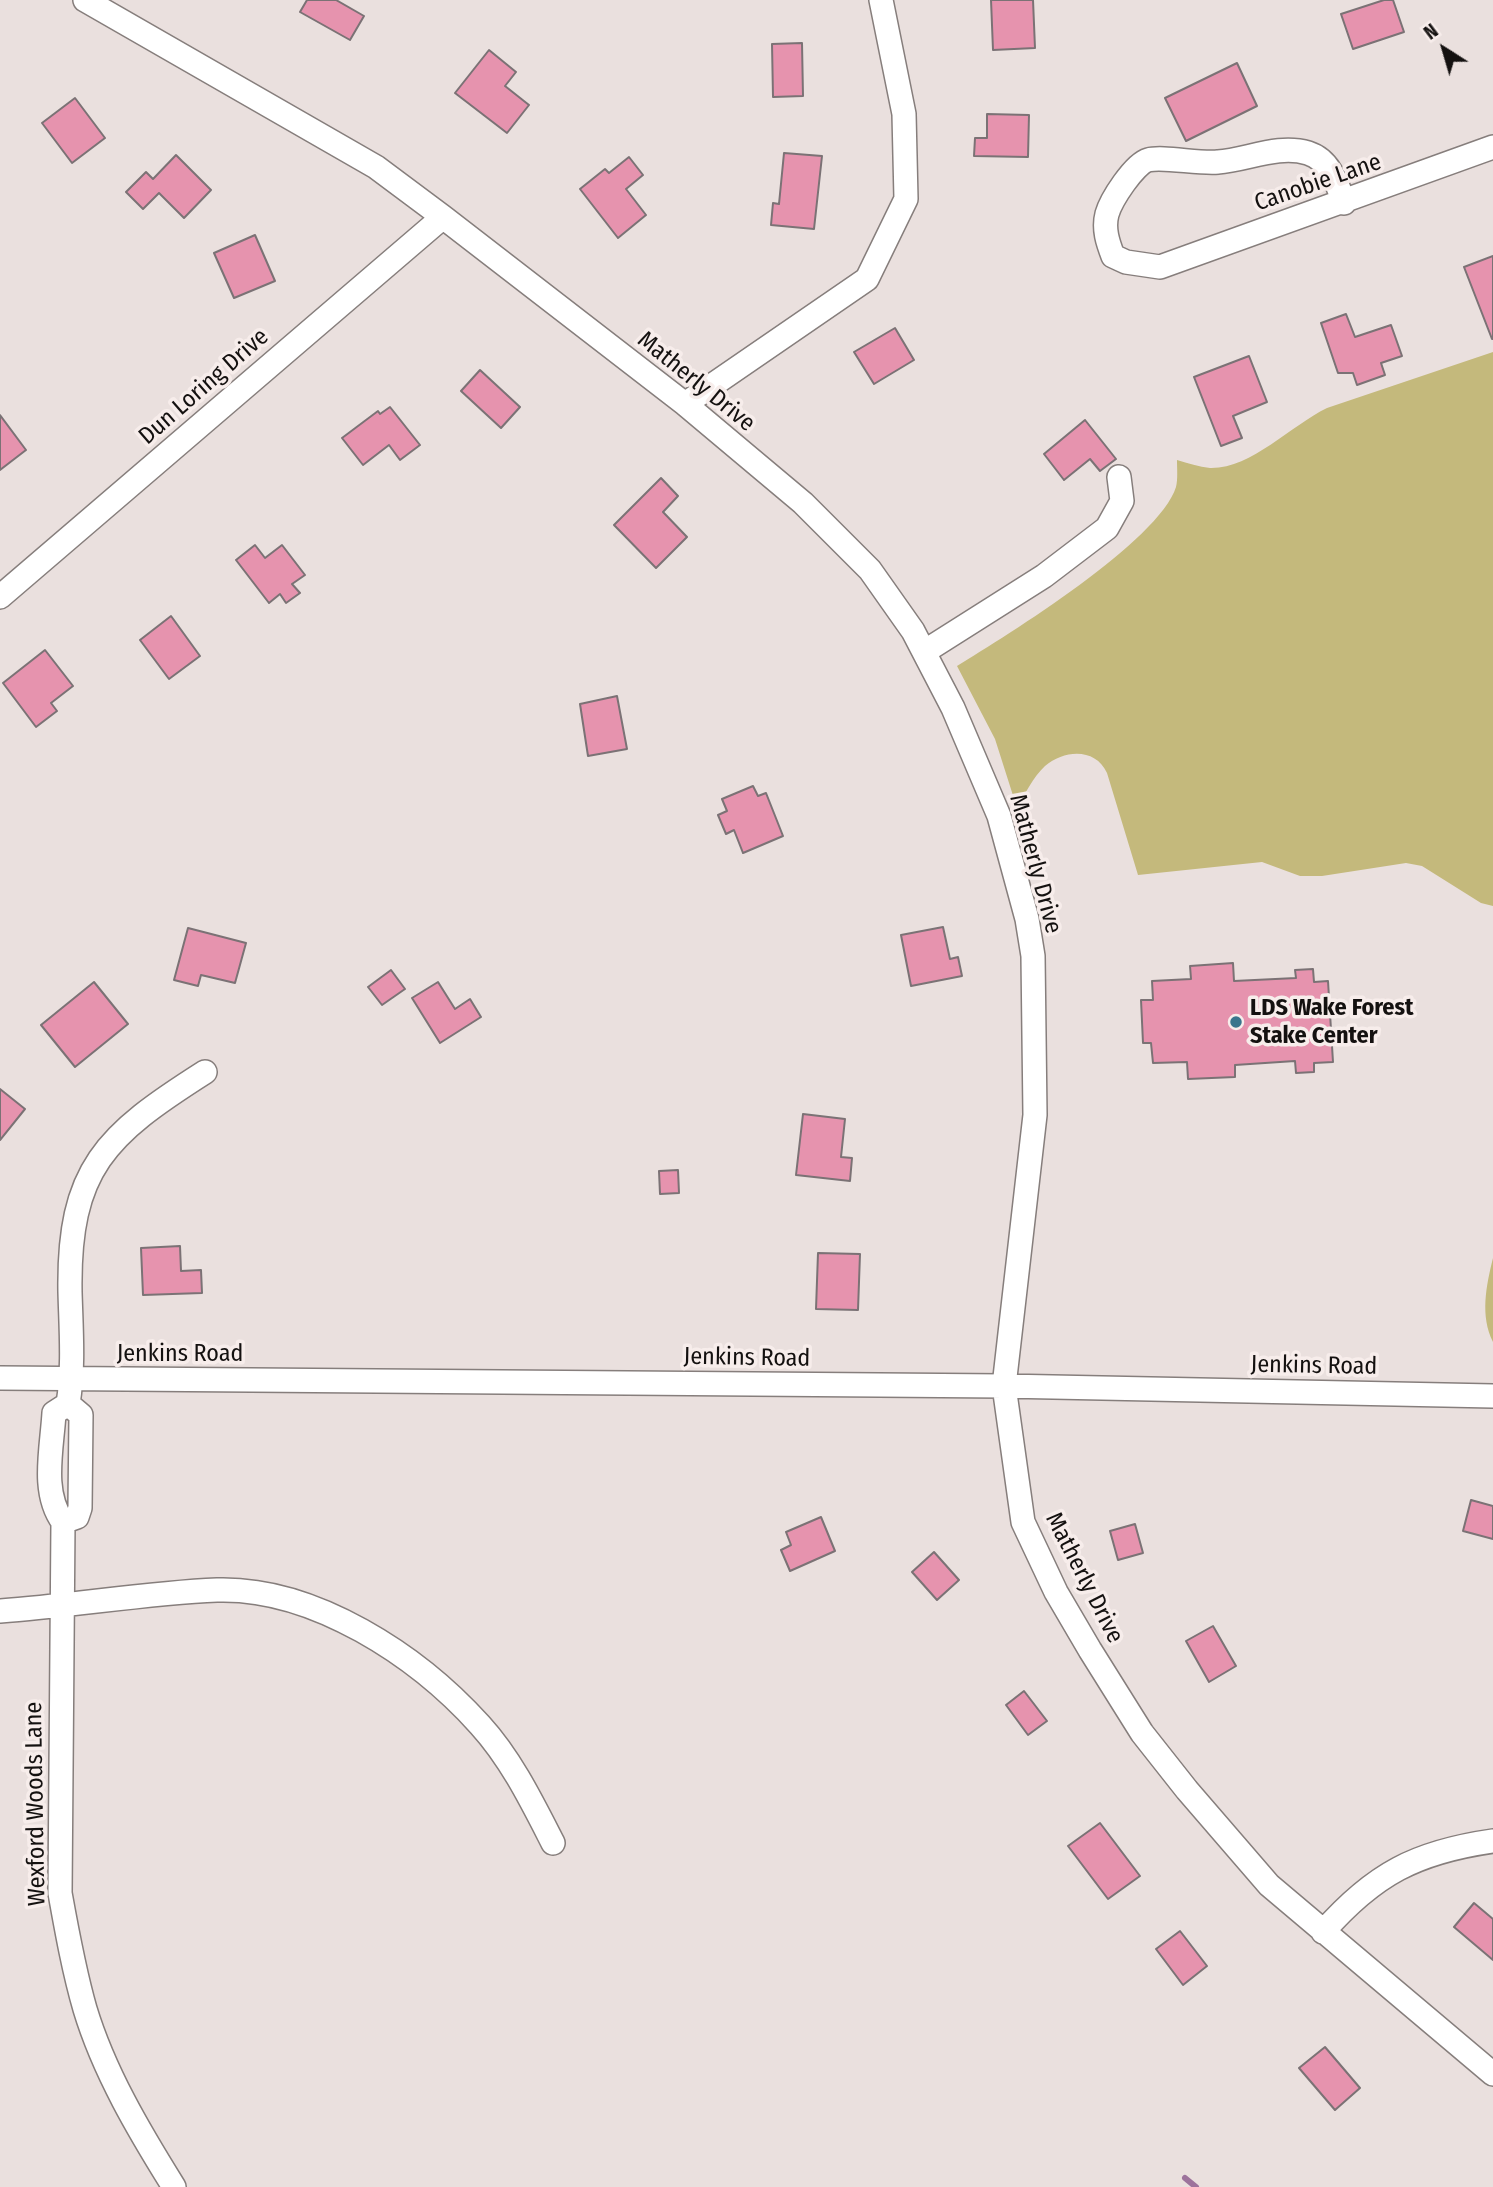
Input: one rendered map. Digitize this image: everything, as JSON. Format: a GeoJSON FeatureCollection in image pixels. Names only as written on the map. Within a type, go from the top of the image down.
{"type":"FeatureCollection","features":[{"type":"Feature","properties":{"kind":"street","name":"Matherly Drive"},"geometry":{"type":"LineString","coordinates":[[85,0],[376,167],[443,218],[685,404],[803,503],[870,570],[913,631],[953,708],[999,816],[1027,919],[1032,956],[1035,1115],[1004,1386],[1023,1522],[1056,1592],[1090,1650],[1142,1732],[1187,1790],[1269,1885],[1493,2074]]}},
{"type":"Feature","properties":{"kind":"street"},"geometry":{"type":"LineString","coordinates":[[685,404],[867,279],[906,199],[904,114],[881,0]]}},
{"type":"Feature","properties":{"kind":"street","name":"Canobie Lane"},"geometry":{"type":"LineString","coordinates":[[1343,203],[1337,181],[1324,162],[1309,153],[1287,149],[1220,162],[1191,163],[1150,159],[1138,165],[1107,214],[1106,239],[1113,256],[1126,262],[1160,267],[1343,203],[1493,147]]}},
{"type":"Feature","properties":{"kind":"street","name":"Dun Loring Drive"},"geometry":{"type":"LineString","coordinates":[[0,597],[443,218]]}},
{"type":"Feature","properties":{"kind":"street"},"geometry":{"type":"LineString","coordinates":[[924,652],[1044,576],[1107,528],[1122,501],[1119,477]]}},
{"type":"Feature","properties":{"kind":"street","name":"Wexford Woods Lane"},"geometry":{"type":"LineString","coordinates":[[174,2187],[150,2149],[105,2060],[86,2010],[70,1950],[60,1893],[63,1522],[55,1511],[49,1494],[54,1413],[68,1404],[72,1380],[71,1249],[85,1185],[102,1153],[118,1135],[205,1072]]}},
{"type":"Feature","properties":{"kind":"street","name":"Jenkins Road"},"geometry":{"type":"LineString","coordinates":[[0,1378],[1004,1386],[1493,1396]]}},
{"type":"Feature","properties":{"kind":"street"},"geometry":{"type":"LineString","coordinates":[[63,1522],[77,1517],[80,1508],[81,1415],[68,1404]]}},
{"type":"Feature","properties":{"kind":"street"},"geometry":{"type":"LineString","coordinates":[[0,1611],[219,1590],[282,1597],[359,1628],[424,1671],[480,1725],[532,1800],[553,1843]]}},
{"type":"Feature","properties":{"kind":"street"},"geometry":{"type":"LineString","coordinates":[[1323,1932],[1353,1898],[1410,1861],[1454,1847],[1493,1841]]}},
{"type":"Feature","properties":{"kind":"shaded area"},"geometry":{"type":"Polygon","coordinates":[[[1493,352],[1493,906],[1481,903],[1422,866],[1406,863],[1322,876],[1300,876],[1262,862],[1138,875],[1107,773],[1102,765],[1088,755],[1071,754],[1053,760],[1033,780],[1017,808],[995,739],[957,666],[1079,585],[1142,533],[1164,509],[1176,487],[1177,460],[1210,468],[1240,462],[1327,408],[1493,352]]]}},
{"type":"Feature","properties":{"kind":"shaded area"},"geometry":{"type":"Polygon","coordinates":[[[1493,1258],[1493,1342],[1485,1311],[1486,1290],[1493,1258]]]}},
{"type":"Feature","properties":{"kind":"building"},"geometry":{"type":"Polygon","coordinates":[[[307,0],[336,0],[364,16],[350,40],[300,12],[307,0]]]}},
{"type":"Feature","properties":{"kind":"building"},"geometry":{"type":"Polygon","coordinates":[[[991,0],[1033,0],[1035,48],[993,50],[991,0]]]}},
{"type":"Feature","properties":{"kind":"building"},"geometry":{"type":"Polygon","coordinates":[[[1384,0],[1393,0],[1404,32],[1353,49],[1341,14],[1384,0]]]}},
{"type":"Feature","properties":{"kind":"building"},"geometry":{"type":"Polygon","coordinates":[[[802,43],[803,96],[773,97],[772,44],[802,43]]]}},
{"type":"Feature","properties":{"kind":"building"},"geometry":{"type":"Polygon","coordinates":[[[489,50],[516,72],[505,86],[529,105],[507,133],[455,93],[489,50]]]}},
{"type":"Feature","properties":{"kind":"building"},"geometry":{"type":"Polygon","coordinates":[[[1237,63],[1257,106],[1186,141],[1165,98],[1237,63]]]}},
{"type":"Feature","properties":{"kind":"building"},"geometry":{"type":"Polygon","coordinates":[[[75,98],[105,138],[72,163],[42,123],[75,98]]]}},
{"type":"Feature","properties":{"kind":"building"},"geometry":{"type":"Polygon","coordinates":[[[987,114],[1029,115],[1028,157],[974,156],[975,138],[987,138],[987,114]]]}},
{"type":"Feature","properties":{"kind":"building"},"geometry":{"type":"Polygon","coordinates":[[[784,153],[822,156],[814,229],[771,225],[773,203],[779,204],[784,153]]]}},
{"type":"Feature","properties":{"kind":"building"},"geometry":{"type":"Polygon","coordinates":[[[176,155],[211,190],[184,218],[159,193],[143,209],[126,192],[146,172],[153,179],[176,155]]]}},
{"type":"Feature","properties":{"kind":"building"},"geometry":{"type":"Polygon","coordinates":[[[629,157],[643,175],[626,189],[646,215],[618,238],[580,189],[605,169],[609,173],[629,157]]]}},
{"type":"Feature","properties":{"kind":"building"},"geometry":{"type":"Polygon","coordinates":[[[255,235],[275,281],[234,298],[214,253],[255,235]]]}},
{"type":"Feature","properties":{"kind":"building"},"geometry":{"type":"Polygon","coordinates":[[[1493,256],[1493,339],[1492,339],[1464,267],[1493,256]]]}},
{"type":"Feature","properties":{"kind":"building"},"geometry":{"type":"Polygon","coordinates":[[[1346,314],[1355,337],[1391,325],[1402,356],[1381,363],[1385,375],[1357,385],[1353,373],[1338,373],[1321,323],[1346,314]]]}},
{"type":"Feature","properties":{"kind":"building"},"geometry":{"type":"Polygon","coordinates":[[[895,328],[914,360],[874,384],[854,352],[895,328]]]}},
{"type":"Feature","properties":{"kind":"building"},"geometry":{"type":"Polygon","coordinates":[[[1249,356],[1267,402],[1233,416],[1242,438],[1221,446],[1194,377],[1249,356]]]}},
{"type":"Feature","properties":{"kind":"building"},"geometry":{"type":"Polygon","coordinates":[[[480,370],[520,407],[501,428],[461,391],[480,370]]]}},
{"type":"Feature","properties":{"kind":"building"},"geometry":{"type":"Polygon","coordinates":[[[390,407],[420,445],[400,460],[389,445],[363,465],[342,438],[378,411],[380,414],[390,407]]]}},
{"type":"Feature","properties":{"kind":"building"},"geometry":{"type":"Polygon","coordinates":[[[0,415],[26,450],[0,470],[0,415]]]}},
{"type":"Feature","properties":{"kind":"building"},"geometry":{"type":"Polygon","coordinates":[[[1085,420],[1116,459],[1100,471],[1090,459],[1064,480],[1044,454],[1085,420]]]}},
{"type":"Feature","properties":{"kind":"building"},"geometry":{"type":"Polygon","coordinates":[[[661,478],[678,496],[663,512],[687,537],[656,568],[614,525],[661,478]]]}},
{"type":"Feature","properties":{"kind":"building"},"geometry":{"type":"Polygon","coordinates":[[[255,545],[265,558],[282,545],[305,575],[292,584],[300,593],[286,603],[280,594],[269,603],[236,560],[255,545]]]}},
{"type":"Feature","properties":{"kind":"building"},"geometry":{"type":"Polygon","coordinates":[[[171,616],[200,656],[169,679],[140,640],[171,616]]]}},
{"type":"Feature","properties":{"kind":"building"},"geometry":{"type":"Polygon","coordinates":[[[45,650],[73,686],[51,703],[57,711],[36,727],[3,683],[45,650]]]}},
{"type":"Feature","properties":{"kind":"building"},"geometry":{"type":"Polygon","coordinates":[[[617,696],[627,749],[588,756],[580,704],[617,696]]]}},
{"type":"Feature","properties":{"kind":"building"},"geometry":{"type":"Polygon","coordinates":[[[753,786],[758,796],[766,793],[783,836],[743,853],[734,830],[726,834],[718,815],[727,811],[722,799],[753,786]]]}},
{"type":"Feature","properties":{"kind":"building"},"geometry":{"type":"Polygon","coordinates":[[[943,927],[950,959],[958,957],[962,976],[911,986],[901,935],[943,927]]]}},
{"type":"Feature","properties":{"kind":"building"},"geometry":{"type":"Polygon","coordinates":[[[188,928],[246,943],[235,983],[201,975],[198,986],[174,980],[188,928]]]}},
{"type":"Feature","properties":{"kind":"building","name":"LDS Wake Forest Stake Center"},"geometry":{"type":"Polygon","coordinates":[[[1233,963],[1234,981],[1296,978],[1295,970],[1313,969],[1314,982],[1328,981],[1333,1062],[1314,1063],[1314,1072],[1296,1073],[1295,1061],[1235,1065],[1235,1077],[1188,1079],[1187,1062],[1153,1063],[1151,1043],[1143,1043],[1141,1000],[1153,1000],[1152,981],[1191,979],[1190,966],[1233,963]]]}},
{"type":"Feature","properties":{"kind":"building"},"geometry":{"type":"Polygon","coordinates":[[[391,970],[405,989],[382,1005],[368,987],[391,970]]]}},
{"type":"Feature","properties":{"kind":"building"},"geometry":{"type":"Polygon","coordinates":[[[94,982],[128,1024],[75,1067],[41,1025],[94,982]]]}},
{"type":"Feature","properties":{"kind":"building"},"geometry":{"type":"Polygon","coordinates":[[[438,982],[455,1009],[470,999],[481,1017],[440,1043],[412,998],[438,982]]]}},
{"type":"Feature","properties":{"kind":"building"},"geometry":{"type":"Polygon","coordinates":[[[0,1089],[25,1109],[0,1140],[0,1089]]]}},
{"type":"Feature","properties":{"kind":"building"},"geometry":{"type":"Polygon","coordinates":[[[803,1114],[845,1119],[841,1157],[852,1158],[850,1181],[796,1175],[803,1114]]]}},
{"type":"Feature","properties":{"kind":"building"},"geometry":{"type":"Polygon","coordinates":[[[678,1170],[679,1193],[660,1194],[659,1171],[678,1170]]]}},
{"type":"Feature","properties":{"kind":"building"},"geometry":{"type":"Polygon","coordinates":[[[180,1246],[181,1271],[201,1270],[202,1293],[143,1295],[141,1248],[180,1246]]]}},
{"type":"Feature","properties":{"kind":"building"},"geometry":{"type":"Polygon","coordinates":[[[818,1253],[860,1254],[858,1310],[816,1309],[818,1253]]]}},
{"type":"Feature","properties":{"kind":"building"},"geometry":{"type":"Polygon","coordinates":[[[1471,1500],[1493,1506],[1493,1539],[1463,1531],[1471,1500]]]}},
{"type":"Feature","properties":{"kind":"building"},"geometry":{"type":"Polygon","coordinates":[[[821,1517],[835,1551],[790,1571],[781,1550],[791,1545],[786,1532],[821,1517]]]}},
{"type":"Feature","properties":{"kind":"building"},"geometry":{"type":"Polygon","coordinates":[[[1135,1524],[1143,1553],[1118,1560],[1110,1531],[1135,1524]]]}},
{"type":"Feature","properties":{"kind":"building"},"geometry":{"type":"Polygon","coordinates":[[[934,1552],[959,1580],[937,1600],[912,1572],[934,1552]]]}},
{"type":"Feature","properties":{"kind":"building"},"geometry":{"type":"Polygon","coordinates":[[[1213,1626],[1236,1666],[1209,1682],[1186,1641],[1213,1626]]]}},
{"type":"Feature","properties":{"kind":"building"},"geometry":{"type":"Polygon","coordinates":[[[1024,1691],[1047,1721],[1028,1735],[1006,1705],[1024,1691]]]}},
{"type":"Feature","properties":{"kind":"building"},"geometry":{"type":"Polygon","coordinates":[[[1100,1823],[1140,1876],[1108,1899],[1068,1846],[1100,1823]]]}},
{"type":"Feature","properties":{"kind":"building"},"geometry":{"type":"Polygon","coordinates":[[[1474,1903],[1493,1919],[1493,1960],[1454,1927],[1474,1903]]]}},
{"type":"Feature","properties":{"kind":"building"},"geometry":{"type":"Polygon","coordinates":[[[1180,1931],[1207,1966],[1183,1985],[1156,1949],[1180,1931]]]}},
{"type":"Feature","properties":{"kind":"building"},"geometry":{"type":"Polygon","coordinates":[[[1325,2047],[1360,2088],[1335,2110],[1299,2068],[1325,2047]]]}},
{"type":"Feature","properties":{"kind":"waterway"},"geometry":{"type":"LineString","coordinates":[[1185,2178],[1196,2187]]}},
{"type":"Feature","properties":{"kind":"place","name":"LDS Wake Forest Stake Center"},"geometry":{"type":"Point","coordinates":[1236,1022]}}]}
